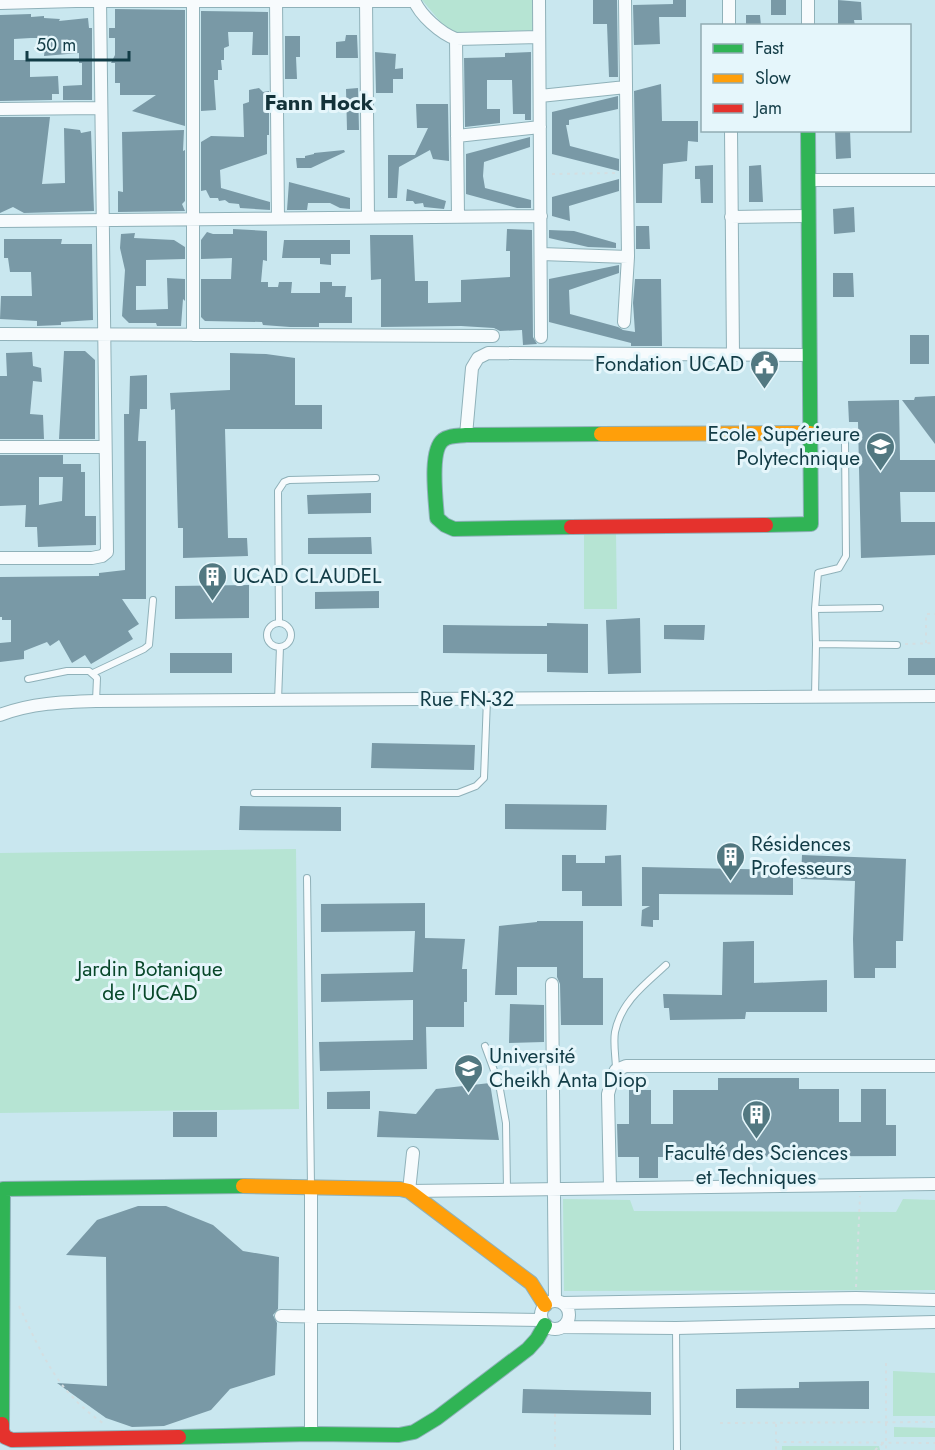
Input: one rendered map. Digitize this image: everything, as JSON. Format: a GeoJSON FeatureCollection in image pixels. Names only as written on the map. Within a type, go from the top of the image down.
{"type":"FeatureCollection","features":[{"type":"Feature","properties":{"kind":"street"},"geometry":{"type":"LineString","coordinates":[[0,3],[76,0],[414,1],[447,36],[456,39],[540,37]]}},
{"type":"Feature","properties":{"kind":"street"},"geometry":{"type":"LineString","coordinates":[[539,0],[542,338]]}},
{"type":"Feature","properties":{"kind":"street"},"geometry":{"type":"LineString","coordinates":[[624,322],[628,257],[626,0]]}},
{"type":"Feature","properties":{"kind":"street"},"geometry":{"type":"LineString","coordinates":[[729,0],[729,24]]}},
{"type":"Feature","properties":{"kind":"street"},"geometry":{"type":"LineString","coordinates":[[808,0],[808,24]]}},
{"type":"Feature","properties":{"kind":"street"},"geometry":{"type":"LineString","coordinates":[[0,558],[92,558],[102,556],[107,552],[100,1]]}},
{"type":"Feature","properties":{"kind":"street"},"geometry":{"type":"LineString","coordinates":[[193,1],[193,335]]}},
{"type":"Feature","properties":{"kind":"street"},"geometry":{"type":"LineString","coordinates":[[276,1],[278,218]]}},
{"type":"Feature","properties":{"kind":"street"},"geometry":{"type":"LineString","coordinates":[[366,1],[368,217]]}},
{"type":"Feature","properties":{"kind":"street"},"geometry":{"type":"LineString","coordinates":[[456,39],[458,216]]}},
{"type":"Feature","properties":{"kind":"street"},"geometry":{"type":"LineString","coordinates":[[540,96],[626,87]]}},
{"type":"Feature","properties":{"kind":"street"},"geometry":{"type":"LineString","coordinates":[[0,109],[101,108]]}},
{"type":"Feature","properties":{"kind":"street"},"geometry":{"type":"LineString","coordinates":[[457,136],[540,127]]}},
{"type":"Feature","properties":{"kind":"street"},"geometry":{"type":"LineString","coordinates":[[730,132],[733,355]]}},
{"type":"Feature","properties":{"kind":"street"},"geometry":{"type":"LineString","coordinates":[[808,132],[811,524],[454,529],[445,525],[438,518],[436,457],[438,445],[444,438],[466,435],[810,432]]}},
{"type":"Feature","properties":{"kind":"street"},"geometry":{"type":"LineString","coordinates":[[809,180],[935,180]]}},
{"type":"Feature","properties":{"kind":"street"},"geometry":{"type":"LineString","coordinates":[[0,221],[541,216]]}},
{"type":"Feature","properties":{"kind":"street"},"geometry":{"type":"LineString","coordinates":[[731,217],[809,216]]}},
{"type":"Feature","properties":{"kind":"street"},"geometry":{"type":"LineString","coordinates":[[541,254],[628,257]]}},
{"type":"Feature","properties":{"kind":"street"},"geometry":{"type":"LineString","coordinates":[[0,334],[493,336]]}},
{"type":"Feature","properties":{"kind":"street"},"geometry":{"type":"LineString","coordinates":[[466,435],[472,368],[478,358],[488,353],[810,355]]}},
{"type":"Feature","properties":{"kind":"street"},"geometry":{"type":"LineString","coordinates":[[0,447],[105,447]]}},
{"type":"Feature","properties":{"kind":"street","name":"Rue FN-32"},"geometry":{"type":"LineString","coordinates":[[0,715],[18,708],[48,703],[96,701],[935,696]]}},
{"type":"Feature","properties":{"kind":"street"},"geometry":{"type":"LineString","coordinates":[[552,984],[554,1303]]}},
{"type":"Feature","properties":{"kind":"street"},"geometry":{"type":"LineString","coordinates":[[610,1188],[608,1094],[610,1081],[616,1070],[626,1066],[935,1066]]}},
{"type":"Feature","properties":{"kind":"street"},"geometry":{"type":"LineString","coordinates":[[409,1191],[413,1153]]}},
{"type":"Feature","properties":{"kind":"street"},"geometry":{"type":"LineString","coordinates":[[935,1184],[409,1191],[386,1188],[204,1185],[3,1189],[2,1431],[4,1437],[12,1440],[311,1434],[399,1435],[414,1432],[437,1419],[528,1349],[543,1322],[541,1312],[554,1303],[856,1298],[935,1300]]}},
{"type":"Feature","properties":{"kind":"street"},"geometry":{"type":"LineString","coordinates":[[311,1186],[311,1434]]}},
{"type":"Feature","properties":{"kind":"street"},"geometry":{"type":"LineString","coordinates":[[409,1191],[554,1303],[568,1310],[569,1319],[564,1327]]}},
{"type":"Feature","properties":{"kind":"street"},"geometry":{"type":"LineString","coordinates":[[281,1316],[543,1322],[552,1329],[935,1322]]}},
{"type":"Feature","properties":{"kind":"lane"},"geometry":{"type":"LineString","coordinates":[[815,697],[815,609],[818,573],[839,568],[846,556],[845,442]]}},
{"type":"Feature","properties":{"kind":"lane"},"geometry":{"type":"LineString","coordinates":[[279,622],[277,552],[280,486],[289,480],[376,478]]}},
{"type":"Feature","properties":{"kind":"lane"},"geometry":{"type":"LineString","coordinates":[[93,673],[144,650],[149,645],[153,600]]}},
{"type":"Feature","properties":{"kind":"lane"},"geometry":{"type":"LineString","coordinates":[[815,609],[880,608]]}},
{"type":"Feature","properties":{"kind":"lane"},"geometry":{"type":"LineString","coordinates":[[279,622],[290,628],[292,634],[286,645],[280,647],[274,646],[267,637],[272,624],[279,622]]}},
{"type":"Feature","properties":{"kind":"lane"},"geometry":{"type":"LineString","coordinates":[[816,644],[897,645]]}},
{"type":"Feature","properties":{"kind":"lane"},"geometry":{"type":"LineString","coordinates":[[278,699],[280,647]]}},
{"type":"Feature","properties":{"kind":"lane"},"geometry":{"type":"LineString","coordinates":[[28,680],[67,671],[89,671],[97,678],[96,701]]}},
{"type":"Feature","properties":{"kind":"lane"},"geometry":{"type":"LineString","coordinates":[[254,793],[458,793],[476,786],[484,778],[488,699]]}},
{"type":"Feature","properties":{"kind":"lane"},"geometry":{"type":"LineString","coordinates":[[307,878],[311,1186]]}},
{"type":"Feature","properties":{"kind":"lane"},"geometry":{"type":"LineString","coordinates":[[616,1070],[615,1034],[621,1014],[632,996],[666,965]]}},
{"type":"Feature","properties":{"kind":"lane"},"geometry":{"type":"LineString","coordinates":[[485,1046],[499,1084],[506,1123],[507,1190]]}},
{"type":"Feature","properties":{"kind":"lane"},"geometry":{"type":"LineString","coordinates":[[676,1328],[676,1450]]}},
{"type":"Feature","properties":{"kind":"path"},"geometry":{"type":"LineString","coordinates":[[540,174],[627,172]]}},
{"type":"Feature","properties":{"kind":"path"},"geometry":{"type":"LineString","coordinates":[[926,643],[926,614],[935,614]]}},
{"type":"Feature","properties":{"kind":"path"},"geometry":{"type":"LineString","coordinates":[[897,645],[935,643]]}},
{"type":"Feature","properties":{"kind":"path"},"geometry":{"type":"LineString","coordinates":[[856,1298],[860,1185]]}},
{"type":"Feature","properties":{"kind":"path"},"geometry":{"type":"LineString","coordinates":[[18,1304],[57,1380],[79,1405],[102,1423]]}},
{"type":"Feature","properties":{"kind":"path"},"geometry":{"type":"LineString","coordinates":[[886,1363],[886,1450]]}},
{"type":"Feature","properties":{"kind":"path"},"geometry":{"type":"LineString","coordinates":[[555,1414],[555,1450]]}},
{"type":"Feature","properties":{"kind":"path"},"geometry":{"type":"LineString","coordinates":[[720,1424],[935,1422]]}},
{"type":"Feature","properties":{"kind":"path"},"geometry":{"type":"LineString","coordinates":[[776,1424],[776,1450]]}},
{"type":"Feature","properties":{"kind":"path"},"geometry":{"type":"LineString","coordinates":[[776,1442],[935,1443]]}},
{"type":"Feature","properties":{"kind":"path"},"geometry":{"type":"LineString","coordinates":[[875,1450],[886,1442]]}},
{"type":"Feature","properties":{"kind":"green space"},"geometry":{"type":"Polygon","coordinates":[[[422,0],[537,0],[534,30],[529,32],[449,32],[422,0]]]}},
{"type":"Feature","properties":{"kind":"green space"},"geometry":{"type":"Polygon","coordinates":[[[584,532],[616,532],[617,609],[584,609],[584,532]]]}},
{"type":"Feature","properties":{"kind":"green space","name":"Jardin Botanique de l'UCAD"},"geometry":{"type":"Polygon","coordinates":[[[296,849],[299,1109],[0,1113],[0,853],[296,849]]]}},
{"type":"Feature","properties":{"kind":"green space"},"geometry":{"type":"Polygon","coordinates":[[[563,1199],[630,1200],[634,1211],[896,1212],[903,1199],[935,1200],[935,1290],[564,1291],[563,1199]]]}},
{"type":"Feature","properties":{"kind":"green space"},"geometry":{"type":"Polygon","coordinates":[[[893,1371],[935,1373],[935,1416],[893,1416],[893,1371]]]}},
{"type":"Feature","properties":{"kind":"green space"},"geometry":{"type":"Polygon","coordinates":[[[894,1427],[935,1428],[935,1437],[894,1437],[894,1427]]]}},
{"type":"Feature","properties":{"kind":"green space"},"geometry":{"type":"Polygon","coordinates":[[[782,1446],[879,1446],[880,1450],[782,1450],[782,1446]]]}},
{"type":"Feature","properties":{"kind":"building"},"geometry":{"type":"Polygon","coordinates":[[[593,0],[617,0],[618,77],[609,77],[607,24],[593,24],[593,0]]]}},
{"type":"Feature","properties":{"kind":"building"},"geometry":{"type":"Polygon","coordinates":[[[673,0],[686,0],[686,17],[659,17],[660,44],[634,45],[633,5],[673,4],[673,0]]]}},
{"type":"Feature","properties":{"kind":"building"},"geometry":{"type":"Polygon","coordinates":[[[771,0],[786,0],[786,15],[771,15],[771,0]]]}},
{"type":"Feature","properties":{"kind":"building"},"geometry":{"type":"Polygon","coordinates":[[[838,0],[861,2],[862,20],[854,20],[855,24],[838,24],[838,0]]]}},
{"type":"Feature","properties":{"kind":"building"},"geometry":{"type":"Polygon","coordinates":[[[115,9],[185,10],[185,126],[132,111],[156,95],[120,95],[120,83],[115,83],[115,63],[111,63],[115,55],[115,38],[109,38],[109,28],[115,28],[115,9]]]}},
{"type":"Feature","properties":{"kind":"building"},"geometry":{"type":"Polygon","coordinates":[[[201,11],[268,12],[268,55],[252,55],[253,32],[228,32],[229,46],[224,48],[224,60],[221,60],[222,70],[218,70],[218,80],[214,80],[216,110],[201,111],[201,11]]]}},
{"type":"Feature","properties":{"kind":"building"},"geometry":{"type":"Polygon","coordinates":[[[31,14],[31,17],[44,16],[44,18],[60,19],[59,21],[88,18],[89,28],[92,28],[92,100],[63,100],[63,86],[82,85],[82,63],[79,63],[79,53],[44,56],[46,38],[31,38],[14,39],[14,60],[30,60],[30,77],[58,76],[59,94],[52,94],[52,100],[0,101],[0,15],[31,14]]]}},
{"type":"Feature","properties":{"kind":"building"},"geometry":{"type":"Polygon","coordinates":[[[746,15],[760,15],[761,24],[746,24],[746,15]]]}},
{"type":"Feature","properties":{"kind":"building"},"geometry":{"type":"Polygon","coordinates":[[[346,35],[357,35],[358,58],[336,58],[336,42],[345,41],[346,35]]]}},
{"type":"Feature","properties":{"kind":"building"},"geometry":{"type":"Polygon","coordinates":[[[285,36],[300,36],[300,57],[296,57],[297,79],[285,79],[285,36]]]}},
{"type":"Feature","properties":{"kind":"building"},"geometry":{"type":"Polygon","coordinates":[[[375,52],[396,54],[395,69],[403,68],[403,79],[393,79],[393,93],[376,93],[375,52]]]}},
{"type":"Feature","properties":{"kind":"building"},"geometry":{"type":"Polygon","coordinates":[[[531,52],[531,120],[525,120],[525,114],[513,114],[512,80],[487,80],[487,109],[500,109],[500,123],[465,127],[464,58],[505,57],[505,53],[531,52]]]}},
{"type":"Feature","properties":{"kind":"building"},"geometry":{"type":"Polygon","coordinates":[[[661,84],[662,121],[698,121],[698,142],[688,141],[687,161],[663,164],[662,203],[636,203],[634,91],[661,84]]]}},
{"type":"Feature","properties":{"kind":"building"},"geometry":{"type":"Polygon","coordinates":[[[259,88],[263,92],[269,91],[267,154],[220,170],[221,188],[270,202],[270,210],[240,208],[239,204],[210,198],[206,190],[201,191],[201,142],[211,136],[244,137],[243,104],[249,102],[249,90],[259,88]]]}},
{"type":"Feature","properties":{"kind":"building"},"geometry":{"type":"Polygon","coordinates":[[[358,88],[359,130],[347,130],[346,89],[358,88]]]}},
{"type":"Feature","properties":{"kind":"building"},"geometry":{"type":"Polygon","coordinates":[[[618,96],[618,109],[569,120],[569,125],[566,125],[570,146],[619,159],[619,171],[552,154],[552,112],[618,96]]]}},
{"type":"Feature","properties":{"kind":"building"},"geometry":{"type":"Polygon","coordinates":[[[416,104],[448,104],[449,161],[433,159],[430,150],[399,167],[397,198],[388,198],[388,155],[415,155],[428,128],[417,128],[416,104]]]}},
{"type":"Feature","properties":{"kind":"building"},"geometry":{"type":"Polygon","coordinates":[[[0,117],[50,117],[42,184],[65,183],[64,128],[80,130],[81,133],[91,131],[94,211],[24,213],[13,207],[0,213],[0,117]]]}},
{"type":"Feature","properties":{"kind":"building"},"geometry":{"type":"Polygon","coordinates":[[[184,130],[185,201],[182,204],[185,211],[118,212],[118,191],[123,192],[122,132],[184,130]]]}},
{"type":"Feature","properties":{"kind":"building"},"geometry":{"type":"Polygon","coordinates":[[[835,132],[850,132],[851,158],[836,159],[835,132]]]}},
{"type":"Feature","properties":{"kind":"building"},"geometry":{"type":"Polygon","coordinates":[[[530,137],[530,147],[484,162],[483,176],[485,188],[531,200],[531,208],[517,208],[466,194],[466,154],[530,137]]]}},
{"type":"Feature","properties":{"kind":"building"},"geometry":{"type":"Polygon","coordinates":[[[344,150],[345,152],[311,168],[297,168],[296,158],[305,158],[314,153],[344,150]]]}},
{"type":"Feature","properties":{"kind":"building"},"geometry":{"type":"Polygon","coordinates":[[[713,165],[713,203],[701,203],[700,179],[695,179],[695,166],[713,165]]]}},
{"type":"Feature","properties":{"kind":"building"},"geometry":{"type":"Polygon","coordinates":[[[761,165],[763,202],[749,202],[749,166],[761,165]]]}},
{"type":"Feature","properties":{"kind":"building"},"geometry":{"type":"Polygon","coordinates":[[[619,179],[619,191],[569,206],[570,221],[552,216],[552,197],[619,179]]]}},
{"type":"Feature","properties":{"kind":"building"},"geometry":{"type":"Polygon","coordinates":[[[289,182],[350,198],[350,209],[340,208],[330,203],[308,203],[307,210],[287,210],[289,182]]]}},
{"type":"Feature","properties":{"kind":"building"},"geometry":{"type":"Polygon","coordinates":[[[407,189],[446,201],[444,209],[424,207],[423,203],[415,204],[413,201],[406,201],[407,189]]]}},
{"type":"Feature","properties":{"kind":"building"},"geometry":{"type":"Polygon","coordinates":[[[854,207],[855,232],[834,234],[833,209],[854,207]]]}},
{"type":"Feature","properties":{"kind":"building"},"geometry":{"type":"Polygon","coordinates":[[[636,226],[649,226],[650,249],[636,249],[636,226]]]}},
{"type":"Feature","properties":{"kind":"building"},"geometry":{"type":"Polygon","coordinates":[[[233,229],[267,231],[267,261],[263,260],[261,282],[268,282],[268,287],[278,287],[279,282],[292,282],[291,293],[320,293],[320,282],[332,282],[332,286],[346,286],[345,297],[352,297],[352,323],[319,323],[319,327],[290,327],[263,325],[262,322],[205,321],[201,317],[201,279],[231,279],[232,258],[201,259],[201,240],[207,232],[233,234],[233,229]]]}},
{"type":"Feature","properties":{"kind":"building"},"geometry":{"type":"Polygon","coordinates":[[[507,229],[532,230],[533,337],[537,344],[523,345],[522,330],[500,331],[494,328],[461,326],[381,327],[381,279],[371,280],[370,235],[413,235],[415,281],[428,281],[428,303],[461,302],[461,280],[510,277],[510,251],[506,251],[507,229]]]}},
{"type":"Feature","properties":{"kind":"building"},"geometry":{"type":"Polygon","coordinates":[[[549,230],[574,231],[616,243],[616,248],[588,247],[549,238],[549,230]]]}},
{"type":"Feature","properties":{"kind":"building"},"geometry":{"type":"Polygon","coordinates":[[[135,233],[134,238],[174,240],[185,247],[185,259],[146,260],[146,286],[136,286],[136,310],[168,309],[167,278],[185,279],[185,301],[183,299],[181,326],[129,323],[122,316],[125,270],[120,248],[121,234],[135,233]]]}},
{"type":"Feature","properties":{"kind":"building"},"geometry":{"type":"Polygon","coordinates":[[[4,239],[62,239],[61,244],[92,244],[93,320],[37,326],[37,321],[0,319],[1,296],[32,296],[31,272],[10,272],[8,258],[4,258],[4,239]]]}},
{"type":"Feature","properties":{"kind":"building"},"geometry":{"type":"Polygon","coordinates":[[[284,240],[350,240],[350,254],[331,254],[331,265],[320,264],[320,258],[282,258],[284,240]]]}},
{"type":"Feature","properties":{"kind":"building"},"geometry":{"type":"Polygon","coordinates":[[[619,265],[619,273],[569,290],[570,314],[635,332],[633,303],[635,279],[661,279],[662,346],[631,346],[631,343],[549,322],[549,279],[619,265]]]}},
{"type":"Feature","properties":{"kind":"building"},"geometry":{"type":"Polygon","coordinates":[[[833,273],[853,273],[854,297],[833,297],[833,273]]]}},
{"type":"Feature","properties":{"kind":"building"},"geometry":{"type":"Polygon","coordinates":[[[910,335],[929,335],[929,364],[910,364],[910,335]]]}},
{"type":"Feature","properties":{"kind":"building"},"geometry":{"type":"Polygon","coordinates":[[[64,351],[85,351],[95,360],[95,439],[59,439],[64,351]]]}},
{"type":"Feature","properties":{"kind":"building"},"geometry":{"type":"Polygon","coordinates":[[[32,352],[33,366],[41,368],[42,382],[33,381],[30,414],[43,415],[44,439],[0,439],[0,376],[7,376],[6,353],[32,352]]]}},
{"type":"Feature","properties":{"kind":"building"},"geometry":{"type":"Polygon","coordinates":[[[230,353],[295,358],[295,405],[322,405],[322,429],[225,429],[228,538],[247,538],[248,556],[183,558],[183,528],[178,528],[175,409],[171,410],[170,393],[230,390],[230,353]]]}},
{"type":"Feature","properties":{"kind":"building"},"geometry":{"type":"Polygon","coordinates":[[[147,375],[147,409],[140,409],[138,441],[146,441],[146,599],[122,599],[139,624],[128,631],[133,639],[91,664],[85,655],[72,663],[59,640],[50,646],[47,642],[24,651],[24,659],[0,662],[0,643],[11,642],[11,620],[2,620],[0,617],[0,577],[99,576],[99,573],[125,570],[124,414],[129,414],[130,376],[147,375]]]}},
{"type":"Feature","properties":{"kind":"building"},"geometry":{"type":"Polygon","coordinates":[[[935,396],[935,444],[902,400],[935,396]]]}},
{"type":"Feature","properties":{"kind":"building"},"geometry":{"type":"Polygon","coordinates":[[[899,400],[900,460],[935,460],[935,492],[900,492],[901,522],[935,522],[935,555],[861,558],[858,422],[849,422],[848,401],[899,400]]]}},
{"type":"Feature","properties":{"kind":"building"},"geometry":{"type":"Polygon","coordinates":[[[0,455],[63,455],[63,464],[81,464],[81,472],[85,472],[85,516],[96,516],[96,545],[38,547],[37,527],[25,527],[26,505],[0,506],[0,455]],[[39,477],[39,505],[62,501],[63,477],[39,477]]]}},
{"type":"Feature","properties":{"kind":"building"},"geometry":{"type":"Polygon","coordinates":[[[371,493],[371,513],[308,514],[307,495],[371,493]]]}},
{"type":"Feature","properties":{"kind":"building"},"geometry":{"type":"Polygon","coordinates":[[[371,537],[372,554],[308,554],[308,538],[371,537]]]}},
{"type":"Feature","properties":{"kind":"building","name":"UCAD CLAUDEL"},"geometry":{"type":"Polygon","coordinates":[[[249,585],[249,618],[175,619],[175,586],[249,585]]]}},
{"type":"Feature","properties":{"kind":"building"},"geometry":{"type":"Polygon","coordinates":[[[379,591],[379,608],[315,609],[315,592],[379,591]]]}},
{"type":"Feature","properties":{"kind":"building"},"geometry":{"type":"Polygon","coordinates":[[[640,618],[641,673],[608,674],[606,620],[640,618]]]}},
{"type":"Feature","properties":{"kind":"building"},"geometry":{"type":"Polygon","coordinates":[[[547,623],[588,624],[588,673],[547,672],[547,654],[443,653],[443,625],[547,626],[547,623]]]}},
{"type":"Feature","properties":{"kind":"building"},"geometry":{"type":"Polygon","coordinates":[[[664,625],[705,625],[704,640],[664,639],[664,625]]]}},
{"type":"Feature","properties":{"kind":"building"},"geometry":{"type":"Polygon","coordinates":[[[170,653],[232,653],[232,673],[170,673],[170,653]]]}},
{"type":"Feature","properties":{"kind":"building"},"geometry":{"type":"Polygon","coordinates":[[[908,658],[935,658],[935,675],[908,675],[908,658]]]}},
{"type":"Feature","properties":{"kind":"building"},"geometry":{"type":"Polygon","coordinates":[[[372,743],[475,745],[474,770],[371,768],[372,743]]]}},
{"type":"Feature","properties":{"kind":"building"},"geometry":{"type":"Polygon","coordinates":[[[505,804],[607,805],[606,830],[505,829],[505,804]]]}},
{"type":"Feature","properties":{"kind":"building"},"geometry":{"type":"Polygon","coordinates":[[[240,806],[341,807],[341,831],[239,830],[240,806]]]}},
{"type":"Feature","properties":{"kind":"building"},"geometry":{"type":"Polygon","coordinates":[[[562,855],[576,855],[576,863],[605,863],[605,856],[621,855],[622,906],[582,906],[582,891],[562,891],[562,855]]]}},
{"type":"Feature","properties":{"kind":"building"},"geometry":{"type":"Polygon","coordinates":[[[802,855],[906,859],[903,941],[896,941],[896,968],[875,968],[875,978],[854,978],[855,881],[801,879],[802,855]]]}},
{"type":"Feature","properties":{"kind":"building","name":"Résidences Professeurs"},"geometry":{"type":"Polygon","coordinates":[[[642,867],[793,870],[793,895],[659,894],[659,920],[653,920],[653,927],[641,926],[642,910],[650,906],[642,906],[642,867]]]}},
{"type":"Feature","properties":{"kind":"building"},"geometry":{"type":"Polygon","coordinates":[[[425,903],[425,938],[465,939],[462,969],[467,969],[467,1002],[464,1002],[464,1027],[426,1027],[427,1069],[320,1071],[319,1042],[413,1040],[413,1000],[321,1002],[321,974],[413,972],[415,931],[321,932],[321,904],[425,903]]]}},
{"type":"Feature","properties":{"kind":"building"},"geometry":{"type":"Polygon","coordinates":[[[537,921],[583,921],[583,978],[603,978],[603,1025],[561,1025],[560,984],[557,967],[517,967],[517,995],[495,995],[499,926],[537,921]]]}},
{"type":"Feature","properties":{"kind":"building"},"geometry":{"type":"Polygon","coordinates":[[[754,941],[754,983],[827,980],[827,1012],[746,1012],[745,1019],[670,1020],[669,1008],[664,1008],[663,994],[722,995],[723,942],[754,941]]]}},
{"type":"Feature","properties":{"kind":"building"},"geometry":{"type":"Polygon","coordinates":[[[510,1004],[544,1005],[544,1042],[509,1043],[510,1004]]]}},
{"type":"Feature","properties":{"kind":"building","name":"Faculté des Sciences et Techniques"},"geometry":{"type":"Polygon","coordinates":[[[718,1078],[799,1078],[799,1089],[839,1089],[839,1122],[861,1122],[861,1089],[886,1089],[886,1125],[896,1125],[896,1156],[658,1157],[658,1178],[639,1178],[639,1157],[618,1157],[617,1124],[629,1124],[629,1090],[651,1090],[651,1124],[673,1124],[673,1090],[718,1090],[718,1078]]]}},
{"type":"Feature","properties":{"kind":"building"},"geometry":{"type":"Polygon","coordinates":[[[490,1083],[499,1140],[377,1137],[379,1111],[416,1114],[436,1089],[490,1083]]]}},
{"type":"Feature","properties":{"kind":"building"},"geometry":{"type":"Polygon","coordinates":[[[370,1091],[370,1109],[327,1109],[327,1092],[370,1091]]]}},
{"type":"Feature","properties":{"kind":"building"},"geometry":{"type":"Polygon","coordinates":[[[173,1112],[217,1112],[217,1137],[173,1137],[173,1112]]]}},
{"type":"Feature","properties":{"kind":"building"},"geometry":{"type":"Polygon","coordinates":[[[138,1206],[166,1206],[213,1225],[243,1251],[279,1257],[278,1309],[273,1315],[277,1323],[275,1375],[230,1389],[211,1410],[164,1426],[132,1427],[106,1418],[57,1383],[107,1386],[106,1257],[66,1255],[97,1220],[138,1206]]]}},
{"type":"Feature","properties":{"kind":"building"},"geometry":{"type":"Polygon","coordinates":[[[869,1381],[869,1409],[736,1408],[736,1389],[799,1388],[799,1382],[869,1381]]]}},
{"type":"Feature","properties":{"kind":"building"},"geometry":{"type":"Polygon","coordinates":[[[523,1389],[651,1392],[651,1415],[522,1413],[523,1389]]]}},
{"type":"Feature","properties":{"kind":"traffic: fast"},"geometry":{"type":"LineString","coordinates":[[766,525],[811,524],[808,132]]}},
{"type":"Feature","properties":{"kind":"traffic: fast"},"geometry":{"type":"LineString","coordinates":[[571,527],[454,529],[445,525],[437,518],[434,477],[436,454],[443,440],[454,436],[601,434]]}},
{"type":"Feature","properties":{"kind":"traffic: fast"},"geometry":{"type":"LineString","coordinates":[[2,1424],[3,1189],[243,1186]]}},
{"type":"Feature","properties":{"kind":"traffic: fast"},"geometry":{"type":"LineString","coordinates":[[179,1437],[399,1435],[414,1432],[437,1418],[528,1349],[545,1325]]}},
{"type":"Feature","properties":{"kind":"traffic: slow"},"geometry":{"type":"LineString","coordinates":[[601,434],[810,433]]}},
{"type":"Feature","properties":{"kind":"traffic: slow"},"geometry":{"type":"LineString","coordinates":[[243,1186],[409,1191],[531,1283],[545,1305]]}},
{"type":"Feature","properties":{"kind":"traffic: jam"},"geometry":{"type":"LineString","coordinates":[[571,527],[766,525]]}},
{"type":"Feature","properties":{"kind":"traffic: jam"},"geometry":{"type":"LineString","coordinates":[[2,1424],[5,1437],[12,1440],[179,1437]]}},
{"type":"Feature","properties":{"kind":"place","name":"Fondation UCAD"},"geometry":{"type":"Point","coordinates":[765,390]}},
{"type":"Feature","properties":{"kind":"place","name":"Ecole Supérieure Polytechnique"},"geometry":{"type":"Point","coordinates":[881,472]}},
{"type":"Feature","properties":{"kind":"place","name":"UCAD CLAUDEL"},"geometry":{"type":"Point","coordinates":[212,602]}},
{"type":"Feature","properties":{"kind":"place","name":"Résidences Professeurs"},"geometry":{"type":"Point","coordinates":[730,882]}},
{"type":"Feature","properties":{"kind":"place","name":"Université Cheikh Anta Diop"},"geometry":{"type":"Point","coordinates":[468,1094]}},
{"type":"Feature","properties":{"kind":"place","name":"Faculté des Sciences et Techniques"},"geometry":{"type":"Point","coordinates":[756,1140]}},
{"type":"Feature","properties":{"kind":"district","name":"Fann Hock"},"geometry":{"type":"Point","coordinates":[319,102]}}]}
